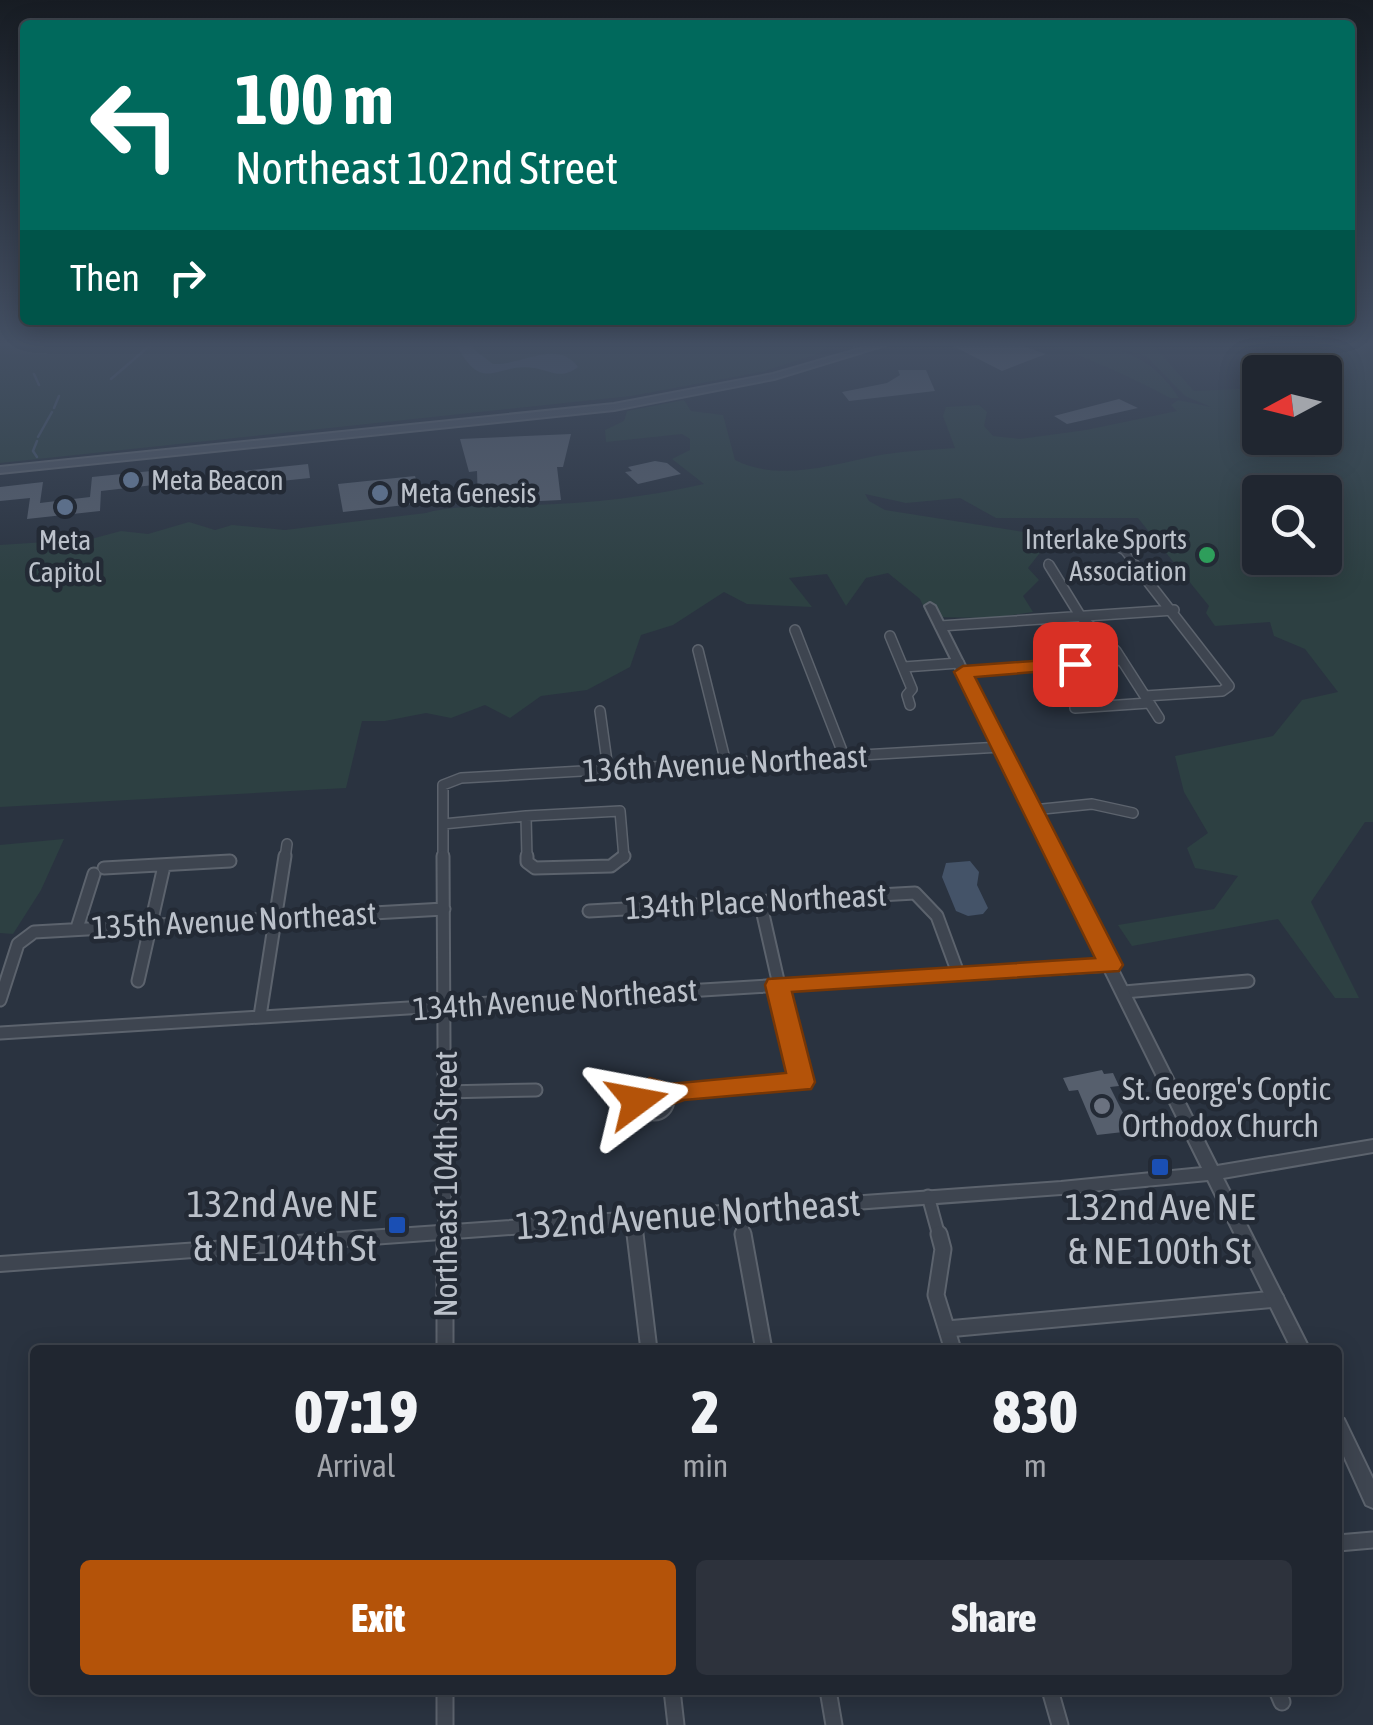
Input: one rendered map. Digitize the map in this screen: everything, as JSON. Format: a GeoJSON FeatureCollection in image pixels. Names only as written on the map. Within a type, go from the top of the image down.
{"type":"FeatureCollection","features":[{"type":"Feature","properties":{"kind":"main road"},"geometry":{"type":"LineString","coordinates":[[0,470],[463,422]]}},
{"type":"Feature","properties":{"kind":"street"},"geometry":{"type":"LineString","coordinates":[[1075,708],[1229,686],[1174,610],[1124,551],[1108,543]]}},
{"type":"Feature","properties":{"kind":"street"},"geometry":{"type":"LineString","coordinates":[[1048,563],[1081,617],[1122,660],[1159,718]]}},
{"type":"Feature","properties":{"kind":"street"},"geometry":{"type":"LineString","coordinates":[[930,606],[1299,1345]]}},
{"type":"Feature","properties":{"kind":"street"},"geometry":{"type":"LineString","coordinates":[[940,626],[1174,610]]}},
{"type":"Feature","properties":{"kind":"street"},"geometry":{"type":"LineString","coordinates":[[795,630],[844,756]]}},
{"type":"Feature","properties":{"kind":"street"},"geometry":{"type":"LineString","coordinates":[[890,636],[912,689],[907,695],[910,706]]}},
{"type":"Feature","properties":{"kind":"street"},"geometry":{"type":"LineString","coordinates":[[698,650],[726,763]]}},
{"type":"Feature","properties":{"kind":"street"},"geometry":{"type":"LineString","coordinates":[[904,667],[1122,660]]}},
{"type":"Feature","properties":{"kind":"street"},"geometry":{"type":"LineString","coordinates":[[600,711],[608,770]]}},
{"type":"Feature","properties":{"kind":"street","name":"136th Avenue Northeast"},"geometry":{"type":"LineString","coordinates":[[448,781],[1001,747]]}},
{"type":"Feature","properties":{"kind":"street","name":"Northeast 104th Street"},"geometry":{"type":"LineString","coordinates":[[445,1345],[443,785],[448,781]]}},
{"type":"Feature","properties":{"kind":"street"},"geometry":{"type":"LineString","coordinates":[[1033,810],[1092,804],[1133,813]]}},
{"type":"Feature","properties":{"kind":"street"},"geometry":{"type":"LineString","coordinates":[[443,824],[526,816],[620,811],[626,851],[623,860],[611,866],[534,868],[527,862],[526,816]]}},
{"type":"Feature","properties":{"kind":"street"},"geometry":{"type":"LineString","coordinates":[[260,1016],[287,844]]}},
{"type":"Feature","properties":{"kind":"street"},"geometry":{"type":"LineString","coordinates":[[77,928],[99,871],[230,862]]}},
{"type":"Feature","properties":{"kind":"street"},"geometry":{"type":"LineString","coordinates":[[138,981],[164,866]]}},
{"type":"Feature","properties":{"kind":"street","name":"134th Place Northeast"},"geometry":{"type":"LineString","coordinates":[[589,911],[906,892],[923,896],[932,906],[958,973]]}},
{"type":"Feature","properties":{"kind":"street"},"geometry":{"type":"LineString","coordinates":[[670,1095],[681,1090],[801,1082],[760,901]]}},
{"type":"Feature","properties":{"kind":"street","name":"135th Avenue Northeast"},"geometry":{"type":"LineString","coordinates":[[0,1000],[18,944],[26,935],[77,928],[444,909]]}},
{"type":"Feature","properties":{"kind":"street","name":"134th Avenue Northeast"},"geometry":{"type":"LineString","coordinates":[[0,1033],[1110,965]]}},
{"type":"Feature","properties":{"kind":"street"},"geometry":{"type":"LineString","coordinates":[[1124,992],[1248,981]]}},
{"type":"Feature","properties":{"kind":"street"},"geometry":{"type":"LineString","coordinates":[[445,1092],[536,1090]]}},
{"type":"Feature","properties":{"kind":"street","name":"132nd Avenue Northeast"},"geometry":{"type":"LineString","coordinates":[[0,1264],[1214,1174],[1373,1146]]}},
{"type":"Feature","properties":{"kind":"street"},"geometry":{"type":"LineString","coordinates":[[928,1196],[942,1249],[935,1282],[952,1345]]}},
{"type":"Feature","properties":{"kind":"street"},"geometry":{"type":"LineString","coordinates":[[739,1209],[763,1345]]}},
{"type":"Feature","properties":{"kind":"street"},"geometry":{"type":"LineString","coordinates":[[634,1218],[648,1345]]}},
{"type":"Feature","properties":{"kind":"street"},"geometry":{"type":"LineString","coordinates":[[947,1329],[1276,1299]]}},
{"type":"Feature","properties":{"kind":"street"},"geometry":{"type":"LineString","coordinates":[[1342,1433],[1373,1499]]}},
{"type":"Feature","properties":{"kind":"street"},"geometry":{"type":"LineString","coordinates":[[1342,1544],[1373,1540]]}},
{"type":"Feature","properties":{"kind":"street"},"geometry":{"type":"LineString","coordinates":[[445,1695],[446,1725]]}},
{"type":"Feature","properties":{"kind":"street"},"geometry":{"type":"LineString","coordinates":[[673,1695],[676,1725]]}},
{"type":"Feature","properties":{"kind":"street"},"geometry":{"type":"LineString","coordinates":[[829,1695],[834,1725]]}},
{"type":"Feature","properties":{"kind":"street"},"geometry":{"type":"LineString","coordinates":[[1051,1695],[1060,1725]]}},
{"type":"Feature","properties":{"kind":"shaded area"},"geometry":{"type":"Polygon","coordinates":[[[0,422],[381,422],[0,463],[0,422]]]}},
{"type":"Feature","properties":{"kind":"shaded area"},"geometry":{"type":"Polygon","coordinates":[[[621,422],[725,422],[735,460],[751,467],[786,471],[895,453],[955,448],[945,422],[985,422],[993,436],[1020,439],[1122,422],[1242,422],[1242,455],[1342,455],[1342,422],[1373,422],[1373,822],[1365,822],[1311,902],[1359,998],[1335,998],[1278,919],[1132,946],[1118,925],[1214,909],[1238,876],[1195,868],[1187,848],[1208,833],[1184,792],[1175,756],[1273,736],[1302,700],[1338,692],[1305,649],[1274,636],[1270,622],[1215,626],[1206,613],[1209,606],[1138,518],[996,518],[960,498],[906,503],[865,494],[885,510],[1030,533],[1046,545],[1028,568],[1039,580],[1023,596],[1033,612],[991,618],[928,617],[920,599],[888,573],[866,578],[846,606],[827,574],[789,578],[812,607],[747,604],[724,592],[673,625],[641,635],[630,667],[587,690],[541,696],[510,718],[485,705],[451,718],[426,713],[362,721],[346,788],[0,807],[0,545],[91,539],[121,531],[148,534],[189,522],[215,530],[232,525],[285,530],[451,508],[599,501],[704,484],[672,459],[690,450],[690,439],[682,434],[606,442],[605,430],[621,422]]]}},
{"type":"Feature","properties":{"kind":"shaded area"},"geometry":{"type":"Polygon","coordinates":[[[64,839],[41,890],[13,934],[0,933],[0,845],[64,839]]]}},
{"type":"Feature","properties":{"kind":"water"},"geometry":{"type":"Polygon","coordinates":[[[970,861],[979,872],[977,885],[988,908],[983,914],[968,916],[956,911],[942,877],[946,863],[970,861]]]}},
{"type":"Feature","properties":{"kind":"building"},"geometry":{"type":"Polygon","coordinates":[[[571,434],[563,467],[557,467],[561,500],[478,504],[477,471],[469,472],[460,439],[571,434]]]}},
{"type":"Feature","properties":{"kind":"building"},"geometry":{"type":"Polygon","coordinates":[[[655,461],[667,463],[681,474],[638,484],[625,472],[632,471],[628,467],[655,461]]]}},
{"type":"Feature","properties":{"kind":"building"},"geometry":{"type":"Polygon","coordinates":[[[308,464],[310,478],[232,486],[232,472],[308,464]]]}},
{"type":"Feature","properties":{"kind":"building"},"geometry":{"type":"Polygon","coordinates":[[[171,469],[171,483],[101,491],[100,511],[27,519],[30,498],[0,501],[0,487],[43,482],[40,503],[90,497],[92,477],[171,469]]]}},
{"type":"Feature","properties":{"kind":"building","name":"Meta Genesis"},"geometry":{"type":"Polygon","coordinates":[[[415,476],[423,503],[343,512],[338,484],[415,476]]]}},
{"type":"Feature","properties":{"kind":"building","name":"St. George's Coptic Orthodox Church"},"geometry":{"type":"Polygon","coordinates":[[[1102,1070],[1104,1074],[1113,1073],[1119,1086],[1110,1087],[1132,1131],[1097,1135],[1078,1090],[1069,1091],[1063,1078],[1102,1070]]]}},
{"type":"Feature","properties":{"kind":"waterway"},"geometry":{"type":"LineString","coordinates":[[38,437],[46,422]]}},
{"type":"Feature","properties":{"kind":"waterway"},"geometry":{"type":"LineString","coordinates":[[37,441],[33,451],[37,457]]}},
{"type":"Feature","properties":{"kind":"place","name":"Meta Beacon"},"geometry":{"type":"Point","coordinates":[131,480]}},
{"type":"Feature","properties":{"kind":"place","name":"Meta Genesis"},"geometry":{"type":"Point","coordinates":[380,493]}},
{"type":"Feature","properties":{"kind":"place","name":"Meta Capitol"},"geometry":{"type":"Point","coordinates":[65,507]}},
{"type":"Feature","properties":{"kind":"place","name":"Interlake Sports Association"},"geometry":{"type":"Point","coordinates":[1207,555]}},
{"type":"Feature","properties":{"kind":"place","name":"St. George's Coptic Orthodox Church"},"geometry":{"type":"Point","coordinates":[1102,1106]}},
{"type":"Feature","properties":{"kind":"place","name":"132nd Ave NE & NE 100th St"},"geometry":{"type":"Point","coordinates":[1160,1167]}},
{"type":"Feature","properties":{"kind":"place","name":"132nd Ave NE & NE 104th St"},"geometry":{"type":"Point","coordinates":[397,1225]}},
{"type":"Feature","properties":{"kind":"route"},"geometry":{"type":"LineString","coordinates":[[637,1101],[650,1088],[670,1095],[681,1090],[801,1082],[777,985],[1110,965],[963,672],[1075,664]]}}]}
